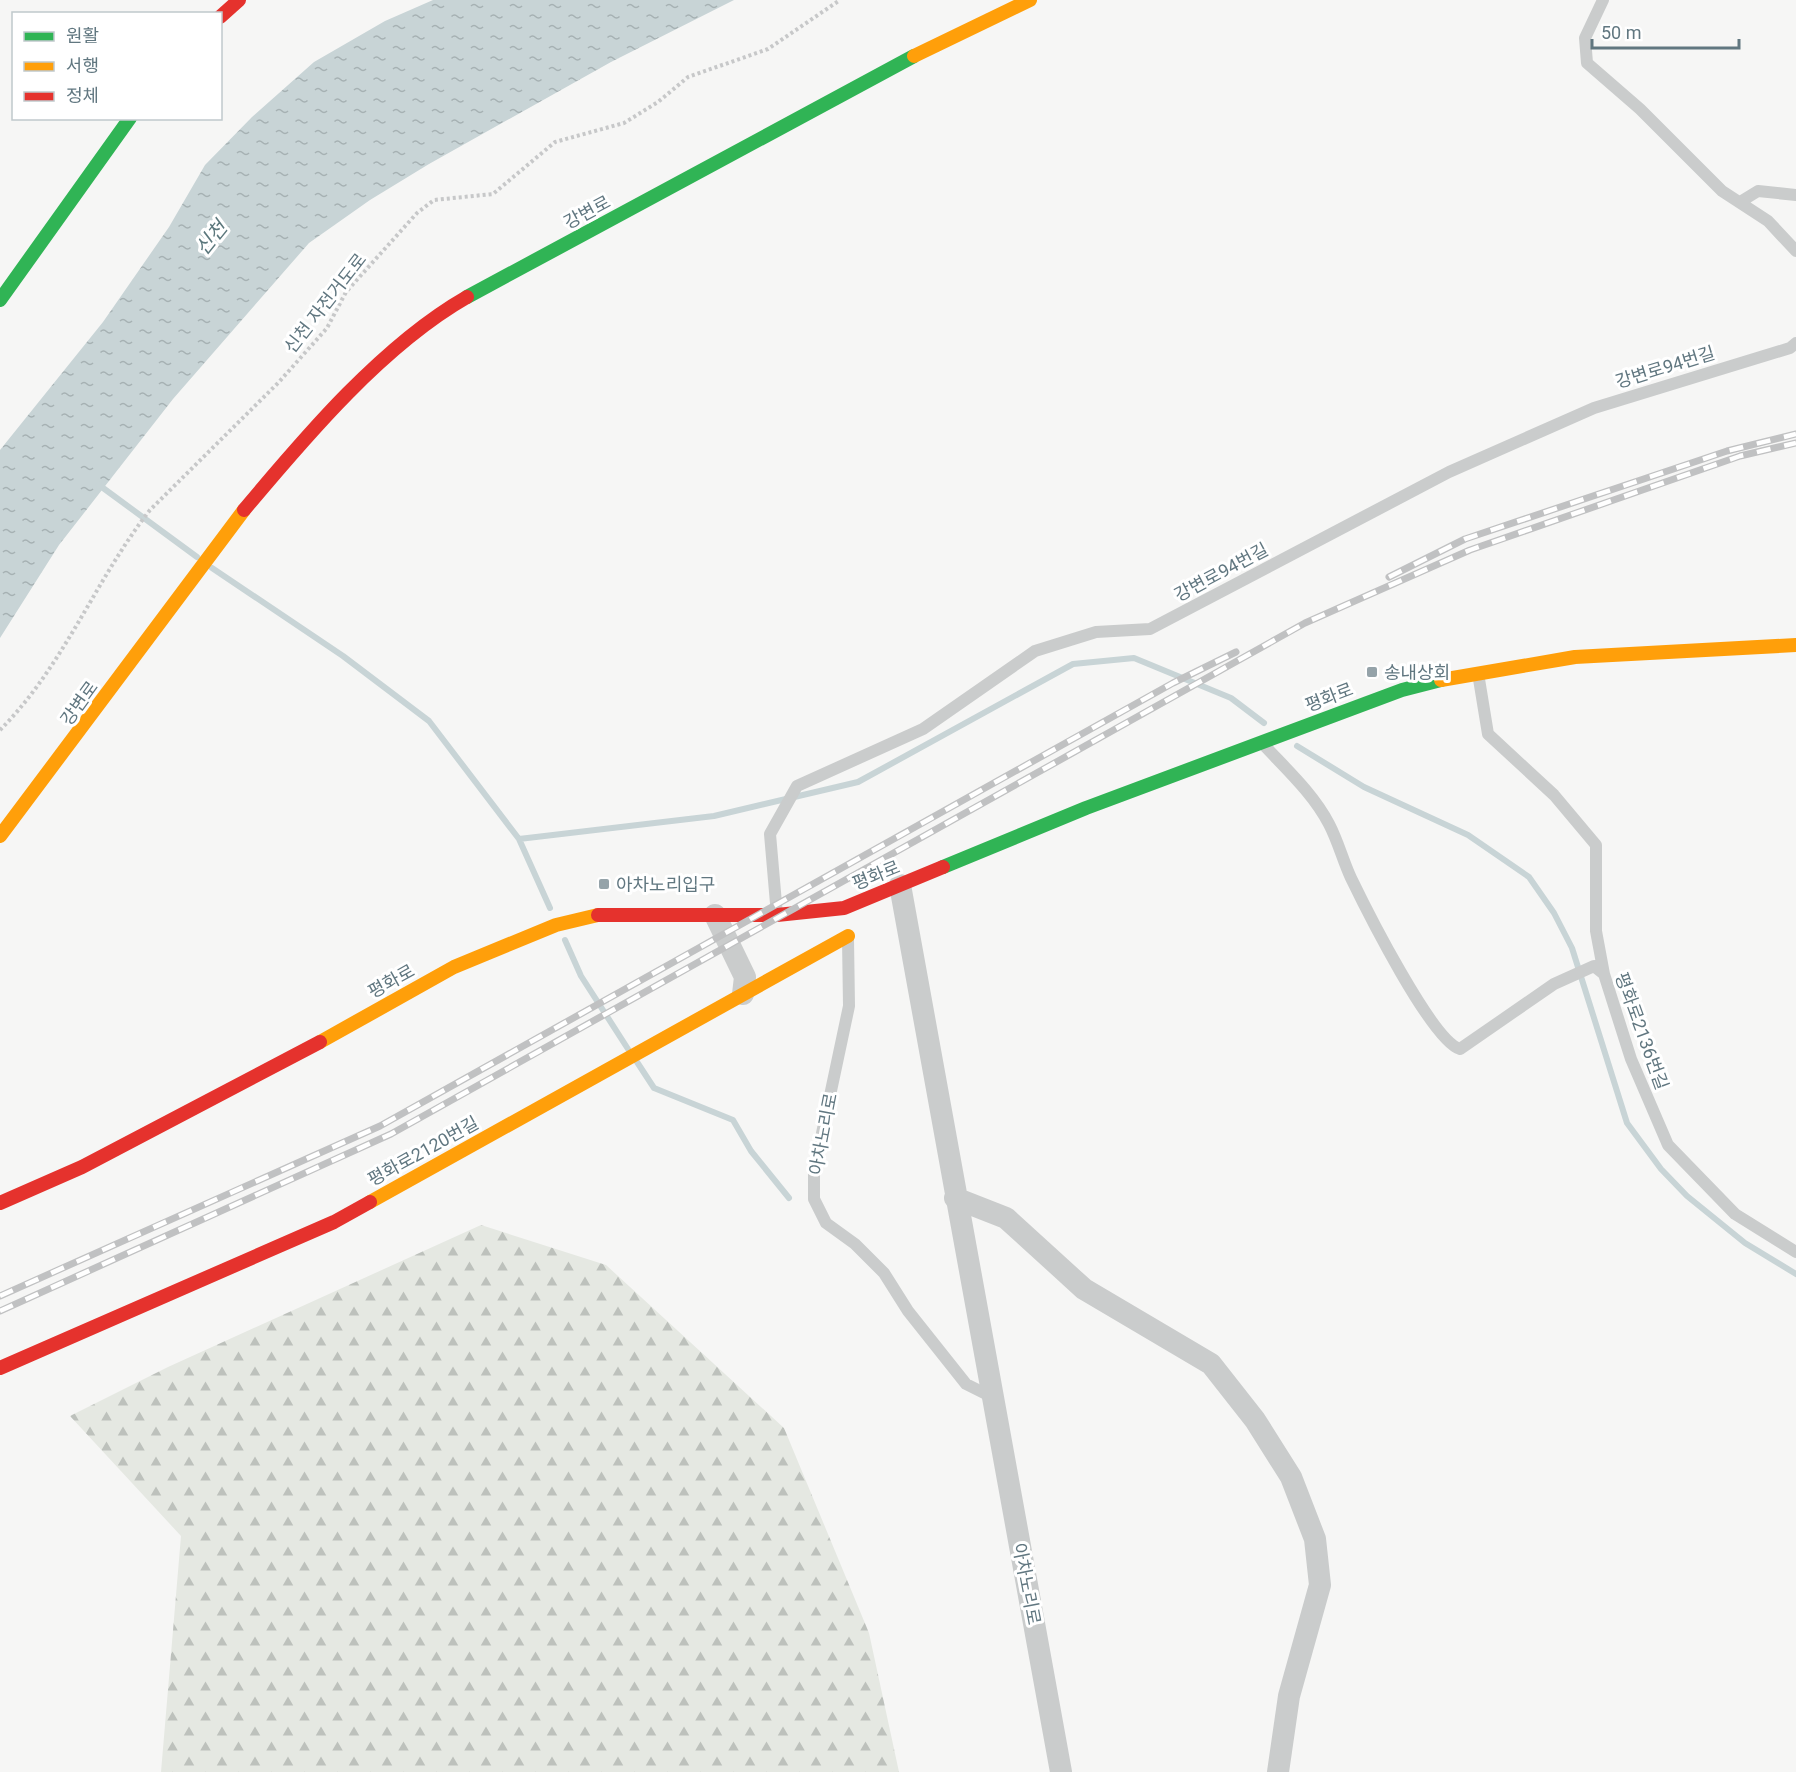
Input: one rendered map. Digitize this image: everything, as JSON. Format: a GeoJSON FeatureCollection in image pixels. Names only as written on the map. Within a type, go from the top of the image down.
{"type":"FeatureCollection","features":[{"type":"Feature","properties":{"kind":"main road"},"geometry":{"type":"LineString","coordinates":[[222,15],[239,0]]}},
{"type":"Feature","properties":{"kind":"main road","name":"강변로"},"geometry":{"type":"LineString","coordinates":[[0,836],[81,732],[222,537],[311,429],[380,364],[441,314],[502,278],[906,60],[1030,0]]}},
{"type":"Feature","properties":{"kind":"main road"},"geometry":{"type":"LineString","coordinates":[[0,300],[129,120]]}},
{"type":"Feature","properties":{"kind":"main road","name":"평화로"},"geometry":{"type":"LineString","coordinates":[[0,1203],[82,1167],[254,1079],[419,986],[490,950],[581,917],[620,913],[777,915],[846,922],[900,885],[1086,808],[1402,690],[1478,672],[1575,657],[1796,645]]}},
{"type":"Feature","properties":{"kind":"main road","name":"평화로2120번길"},"geometry":{"type":"LineString","coordinates":[[0,1368],[334,1222],[743,994],[846,922]]}},
{"type":"Feature","properties":{"kind":"street","name":"아차노리로"},"geometry":{"type":"LineString","coordinates":[[900,885],[1061,1772]]}},
{"type":"Feature","properties":{"kind":"street"},"geometry":{"type":"LineString","coordinates":[[715,915],[745,977],[743,994]]}},
{"type":"Feature","properties":{"kind":"street"},"geometry":{"type":"LineString","coordinates":[[955,1198],[1006,1218],[1084,1289],[1211,1364],[1255,1420],[1291,1476],[1315,1539],[1320,1586],[1289,1696],[1278,1772]]}},
{"type":"Feature","properties":{"kind":"lane"},"geometry":{"type":"LineString","coordinates":[[1603,0],[1585,38],[1587,63],[1640,109],[1722,190],[1768,221],[1796,251]]}},
{"type":"Feature","properties":{"kind":"lane"},"geometry":{"type":"LineString","coordinates":[[1740,202],[1758,191],[1796,195]]}},
{"type":"Feature","properties":{"kind":"lane","name":"강변로94번길"},"geometry":{"type":"LineString","coordinates":[[777,915],[770,834],[797,786],[923,729],[1035,651],[1096,632],[1150,629],[1449,472],[1594,408],[1790,348],[1796,343]]}},
{"type":"Feature","properties":{"kind":"lane"},"geometry":{"type":"LineString","coordinates":[[1478,672],[1488,734],[1554,795],[1596,845],[1596,931],[1604,974]]}},
{"type":"Feature","properties":{"kind":"lane","name":"평화로2136번길"},"geometry":{"type":"LineString","coordinates":[[1262,742],[1305,789],[1328,823],[1350,876],[1389,952],[1453,1047],[1460,1049],[1554,984],[1594,966],[1604,974],[1631,1059],[1668,1145],[1735,1214],[1796,1252]]}},
{"type":"Feature","properties":{"kind":"lane","name":"아차노리로"},"geometry":{"type":"LineString","coordinates":[[846,922],[849,1006],[814,1171],[814,1199],[826,1223],[855,1244],[884,1273],[908,1311],[966,1384],[992,1397]]}},
{"type":"Feature","properties":{"kind":"path","name":"신천 자전거도로"},"geometry":{"type":"LineString","coordinates":[[0,730],[26,703],[68,642],[133,531],[176,483],[203,460],[286,374],[327,328],[346,292],[417,213],[434,200],[493,194],[555,142],[624,123],[658,102],[688,77],[768,49],[840,0]]}},
{"type":"Feature","properties":{"kind":"green space"},"geometry":{"type":"Polygon","coordinates":[[[481,1225],[606,1265],[784,1428],[869,1633],[899,1772],[161,1772],[181,1536],[70,1416],[168,1367],[481,1225]]]}},
{"type":"Feature","properties":{"kind":"water","name":"신천"},"geometry":{"type":"Polygon","coordinates":[[[433,0],[734,0],[611,62],[429,164],[370,200],[309,243],[173,399],[59,545],[0,638],[0,450],[103,322],[169,227],[205,165],[252,117],[314,62],[385,21],[433,0]]]}},
{"type":"Feature","properties":{"kind":"waterway"},"geometry":{"type":"LineString","coordinates":[[99,485],[197,557]]}},
{"type":"Feature","properties":{"kind":"waterway"},"geometry":{"type":"LineString","coordinates":[[212,568],[343,656],[429,721],[519,839],[714,816],[858,782],[1073,664],[1134,658],[1231,698],[1264,723]]}},
{"type":"Feature","properties":{"kind":"waterway"},"geometry":{"type":"LineString","coordinates":[[1297,746],[1364,787],[1468,835],[1529,877],[1554,913],[1572,948],[1627,1123],[1661,1169],[1687,1196],[1745,1243],[1796,1274]]}},
{"type":"Feature","properties":{"kind":"waterway"},"geometry":{"type":"LineString","coordinates":[[519,839],[550,908]]}},
{"type":"Feature","properties":{"kind":"waterway"},"geometry":{"type":"LineString","coordinates":[[565,940],[581,976],[628,1049]]}},
{"type":"Feature","properties":{"kind":"waterway"},"geometry":{"type":"LineString","coordinates":[[637,1062],[654,1088],[733,1120],[751,1151],[789,1198]]}},
{"type":"Feature","properties":{"kind":"railway"},"geometry":{"type":"LineString","coordinates":[[1389,577],[1465,539],[1727,451],[1796,434]]}},
{"type":"Feature","properties":{"kind":"railway"},"geometry":{"type":"LineString","coordinates":[[0,1311],[391,1134],[1305,623],[1470,550],[1740,456],[1796,443]]}},
{"type":"Feature","properties":{"kind":"railway"},"geometry":{"type":"LineString","coordinates":[[0,1296],[380,1126],[1173,683],[1236,652]]}},
{"type":"Feature","properties":{"kind":"traffic: fast"},"geometry":{"type":"LineString","coordinates":[[467,297],[914,56]]}},
{"type":"Feature","properties":{"kind":"traffic: fast"},"geometry":{"type":"LineString","coordinates":[[0,300],[129,120]]}},
{"type":"Feature","properties":{"kind":"traffic: fast"},"geometry":{"type":"LineString","coordinates":[[943,867],[1086,808],[1402,690],[1441,680]]}},
{"type":"Feature","properties":{"kind":"traffic: slow"},"geometry":{"type":"LineString","coordinates":[[914,56],[1030,0]]}},
{"type":"Feature","properties":{"kind":"traffic: slow"},"geometry":{"type":"LineString","coordinates":[[0,836],[244,510]]}},
{"type":"Feature","properties":{"kind":"traffic: slow"},"geometry":{"type":"LineString","coordinates":[[1441,680],[1575,657],[1796,645]]}},
{"type":"Feature","properties":{"kind":"traffic: slow"},"geometry":{"type":"LineString","coordinates":[[320,1042],[454,967],[556,925],[598,915]]}},
{"type":"Feature","properties":{"kind":"traffic: slow"},"geometry":{"type":"LineString","coordinates":[[370,1202],[848,936]]}},
{"type":"Feature","properties":{"kind":"traffic: jam"},"geometry":{"type":"LineString","coordinates":[[222,15],[239,0]]}},
{"type":"Feature","properties":{"kind":"traffic: jam"},"geometry":{"type":"LineString","coordinates":[[244,510],[293,452],[376,366],[405,340],[467,297]]}},
{"type":"Feature","properties":{"kind":"traffic: jam"},"geometry":{"type":"LineString","coordinates":[[598,915],[777,915],[844,908],[943,867]]}},
{"type":"Feature","properties":{"kind":"traffic: jam"},"geometry":{"type":"LineString","coordinates":[[0,1203],[82,1167],[320,1042]]}},
{"type":"Feature","properties":{"kind":"traffic: jam"},"geometry":{"type":"LineString","coordinates":[[0,1368],[334,1222],[370,1202]]}},
{"type":"Feature","properties":{"kind":"place","name":"송내상회"},"geometry":{"type":"Point","coordinates":[1372,672]}},
{"type":"Feature","properties":{"kind":"place","name":"아차노리입구"},"geometry":{"type":"Point","coordinates":[604,884]}}]}
